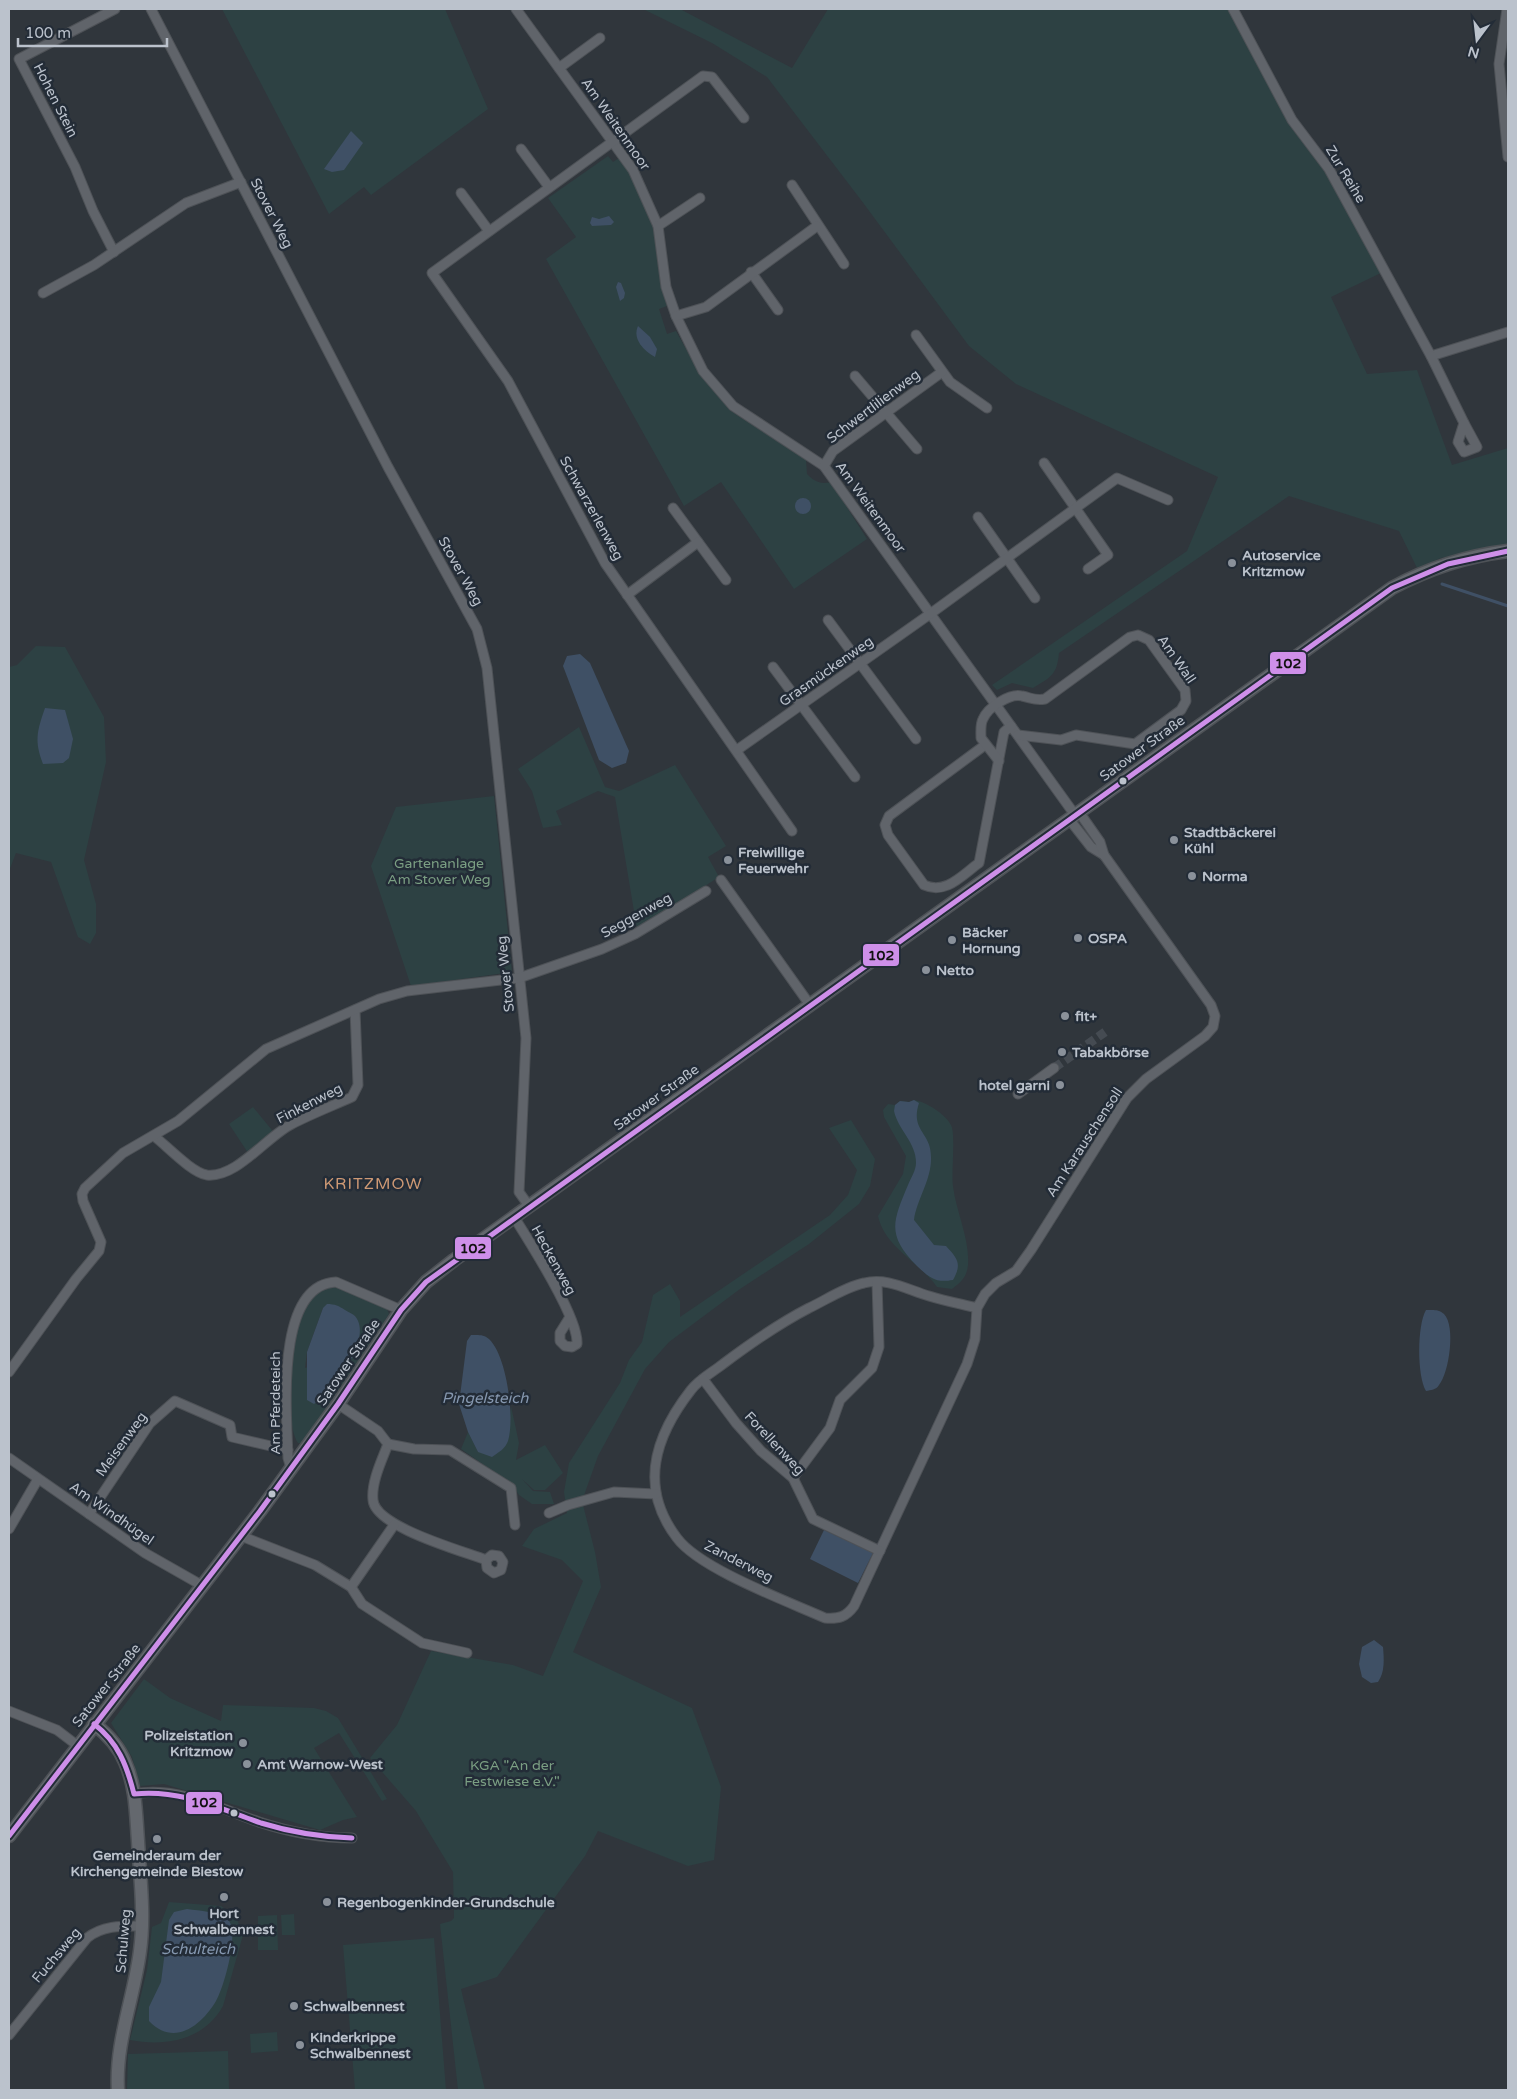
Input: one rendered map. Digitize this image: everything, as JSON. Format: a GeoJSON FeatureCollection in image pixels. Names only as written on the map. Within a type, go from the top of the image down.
{"type":"FeatureCollection","features":[{"type":"Feature","properties":{"kind":"main road","name":"Satower Straße"},"geometry":{"type":"LineString","coordinates":[[9,1836],[241,1536],[338,1404],[401,1310],[431,1278],[1392,588],[1432,568],[1454,560],[1508,551]]}},
{"type":"Feature","properties":{"kind":"main road","name":"Schulweg"},"geometry":{"type":"LineString","coordinates":[[94,1724],[108,1736],[119,1750],[130,1773],[134,1794],[143,1926],[136,1975],[120,2048],[118,2090]]}},
{"type":"Feature","properties":{"kind":"street","name":"Hohen Stein"},"geometry":{"type":"LineString","coordinates":[[114,252],[93,211],[75,167],[20,59],[115,9]]}},
{"type":"Feature","properties":{"kind":"street","name":"Stover Weg"},"geometry":{"type":"LineString","coordinates":[[151,9],[388,467],[477,629],[487,668],[526,1038],[519,1192],[529,1206]]}},
{"type":"Feature","properties":{"kind":"street","name":"Am Weitenmoor"},"geometry":{"type":"LineString","coordinates":[[516,9],[633,170],[658,226],[666,287],[676,316],[703,371],[734,406],[824,466],[1074,815]]}},
{"type":"Feature","properties":{"kind":"street","name":"Zur Reihe"},"geometry":{"type":"LineString","coordinates":[[1233,9],[1292,120],[1329,168],[1431,356],[1464,423]]}},
{"type":"Feature","properties":{"kind":"street"},"geometry":{"type":"LineString","coordinates":[[1507,9],[1499,72],[1508,157]]}},
{"type":"Feature","properties":{"kind":"street"},"geometry":{"type":"LineString","coordinates":[[559,68],[600,38]]}},
{"type":"Feature","properties":{"kind":"street"},"geometry":{"type":"LineString","coordinates":[[461,193],[490,231],[612,140],[703,76],[712,77],[744,118]]}},
{"type":"Feature","properties":{"kind":"street"},"geometry":{"type":"LineString","coordinates":[[521,149],[549,187]]}},
{"type":"Feature","properties":{"kind":"street"},"geometry":{"type":"LineString","coordinates":[[43,293],[114,252],[186,203],[241,182]]}},
{"type":"Feature","properties":{"kind":"street"},"geometry":{"type":"LineString","coordinates":[[792,185],[817,226],[844,264]]}},
{"type":"Feature","properties":{"kind":"street"},"geometry":{"type":"LineString","coordinates":[[658,226],[700,198]]}},
{"type":"Feature","properties":{"kind":"street"},"geometry":{"type":"LineString","coordinates":[[676,316],[706,306],[817,226]]}},
{"type":"Feature","properties":{"kind":"street","name":"Schwarzerlenweg"},"geometry":{"type":"LineString","coordinates":[[490,231],[432,273],[508,381],[596,546],[627,595],[737,750]]}},
{"type":"Feature","properties":{"kind":"street"},"geometry":{"type":"LineString","coordinates":[[751,272],[778,310]]}},
{"type":"Feature","properties":{"kind":"street"},"geometry":{"type":"LineString","coordinates":[[1431,356],[1508,332]]}},
{"type":"Feature","properties":{"kind":"street","name":"Schwertlilienweg"},"geometry":{"type":"LineString","coordinates":[[916,335],[950,382],[987,408]]}},
{"type":"Feature","properties":{"kind":"street","name":"Schwertlilienweg"},"geometry":{"type":"LineString","coordinates":[[824,466],[833,451],[942,372]]}},
{"type":"Feature","properties":{"kind":"street"},"geometry":{"type":"LineString","coordinates":[[855,376],[916,449]]}},
{"type":"Feature","properties":{"kind":"street"},"geometry":{"type":"LineString","coordinates":[[1044,463],[1108,555],[1088,569]]}},
{"type":"Feature","properties":{"kind":"street","name":"Grasmückenweg"},"geometry":{"type":"LineString","coordinates":[[737,750],[1006,560],[1077,509],[1116,478],[1168,500]]}},
{"type":"Feature","properties":{"kind":"street"},"geometry":{"type":"LineString","coordinates":[[673,508],[726,580]]}},
{"type":"Feature","properties":{"kind":"street"},"geometry":{"type":"LineString","coordinates":[[978,517],[1006,560],[1035,598]]}},
{"type":"Feature","properties":{"kind":"street"},"geometry":{"type":"LineString","coordinates":[[627,595],[698,542]]}},
{"type":"Feature","properties":{"kind":"street"},"geometry":{"type":"LineString","coordinates":[[828,620],[916,738]]}},
{"type":"Feature","properties":{"kind":"street","name":"Am Wall"},"geometry":{"type":"LineString","coordinates":[[985,745],[981,738],[982,719],[996,706],[1012,695],[1023,696],[1035,701],[1045,699],[1130,637],[1138,635],[1148,640],[1184,690],[1186,701],[1181,710],[1135,744],[1076,735],[1061,740],[1018,736]]}},
{"type":"Feature","properties":{"kind":"street"},"geometry":{"type":"LineString","coordinates":[[773,666],[855,777]]}},
{"type":"Feature","properties":{"kind":"street"},"geometry":{"type":"LineString","coordinates":[[999,761],[985,745],[890,816],[885,825],[888,835],[924,885],[932,889],[942,889],[979,863],[999,761],[1004,732],[1011,726]]}},
{"type":"Feature","properties":{"kind":"street"},"geometry":{"type":"LineString","coordinates":[[737,750],[792,831]]}},
{"type":"Feature","properties":{"kind":"street","name":"Am Karauschensoll"},"geometry":{"type":"LineString","coordinates":[[977,1308],[985,1294],[1016,1271],[1031,1250],[1127,1098],[1146,1079],[1205,1036],[1213,1027],[1215,1016],[1211,1005],[1104,854],[1100,842],[1074,815]]}},
{"type":"Feature","properties":{"kind":"street"},"geometry":{"type":"LineString","coordinates":[[721,880],[810,1005]]}},
{"type":"Feature","properties":{"kind":"street","name":"Seggenweg"},"geometry":{"type":"LineString","coordinates":[[519,978],[619,943],[706,891]]}},
{"type":"Feature","properties":{"kind":"street"},"geometry":{"type":"LineString","coordinates":[[9,1372],[76,1278],[99,1251],[101,1242],[82,1194],[85,1188],[123,1153],[178,1121],[266,1049],[378,999],[407,992],[519,978]]}},
{"type":"Feature","properties":{"kind":"street","name":"Finkenweg"},"geometry":{"type":"LineString","coordinates":[[154,1136],[190,1165],[205,1174],[215,1174],[233,1168],[290,1124],[352,1097],[358,1085],[355,1010]]}},
{"type":"Feature","properties":{"kind":"street"},"geometry":{"type":"LineString","coordinates":[[1018,1094],[1054,1068]]}},
{"type":"Feature","properties":{"kind":"street","name":"Heckenweg"},"geometry":{"type":"LineString","coordinates":[[514,1217],[570,1317]]}},
{"type":"Feature","properties":{"kind":"street","name":"Am Pferdeteich"},"geometry":{"type":"LineString","coordinates":[[291,1468],[288,1450],[290,1345],[292,1328],[300,1308],[315,1288],[326,1282],[336,1282],[401,1310]]}},
{"type":"Feature","properties":{"kind":"street"},"geometry":{"type":"LineString","coordinates":[[793,1478],[830,1428],[840,1400],[872,1368],[879,1347],[877,1282]]}},
{"type":"Feature","properties":{"kind":"street","name":"Zanderweg"},"geometry":{"type":"LineString","coordinates":[[877,1282],[900,1284],[928,1296],[977,1308],[972,1352],[854,1606],[848,1614],[839,1619],[825,1618],[704,1562],[677,1539],[661,1512],[656,1494],[654,1475],[658,1446],[666,1428],[692,1389],[703,1379],[777,1324],[856,1286],[877,1282]]}},
{"type":"Feature","properties":{"kind":"street","name":"Forellenweg"},"geometry":{"type":"LineString","coordinates":[[703,1379],[736,1423],[761,1450],[793,1478],[813,1519],[880,1551]]}},
{"type":"Feature","properties":{"kind":"street","name":"Meisenweg"},"geometry":{"type":"LineString","coordinates":[[89,1514],[150,1423],[175,1401],[230,1424],[232,1437],[288,1450]]}},
{"type":"Feature","properties":{"kind":"street"},"geometry":{"type":"LineString","coordinates":[[338,1404],[378,1431],[388,1444],[414,1449],[450,1450],[511,1488],[514,1525]]}},
{"type":"Feature","properties":{"kind":"street"},"geometry":{"type":"LineString","coordinates":[[388,1444],[375,1484],[372,1501],[380,1515],[394,1525],[486,1560]]}},
{"type":"Feature","properties":{"kind":"street","name":"Am Windhügel"},"geometry":{"type":"LineString","coordinates":[[9,1458],[144,1553],[203,1586]]}},
{"type":"Feature","properties":{"kind":"street"},"geometry":{"type":"LineString","coordinates":[[9,1529],[38,1478]]}},
{"type":"Feature","properties":{"kind":"street"},"geometry":{"type":"LineString","coordinates":[[549,1514],[568,1505],[614,1492],[656,1494]]}},
{"type":"Feature","properties":{"kind":"street"},"geometry":{"type":"LineString","coordinates":[[351,1587],[394,1525]]}},
{"type":"Feature","properties":{"kind":"street"},"geometry":{"type":"LineString","coordinates":[[241,1536],[315,1565],[351,1587],[362,1604],[403,1632],[429,1646],[467,1654]]}},
{"type":"Feature","properties":{"kind":"street"},"geometry":{"type":"LineString","coordinates":[[9,1711],[57,1730],[78,1746]]}},
{"type":"Feature","properties":{"kind":"street"},"geometry":{"type":"LineString","coordinates":[[134,1794],[160,1791],[181,1795],[261,1823],[322,1838],[352,1838]]}},
{"type":"Feature","properties":{"kind":"street","name":"Fuchsweg"},"geometry":{"type":"LineString","coordinates":[[9,2035],[87,1938],[95,1931],[143,1926]]}},
{"type":"Feature","properties":{"kind":"green space"},"geometry":{"type":"Polygon","coordinates":[[[222,9],[445,9],[488,109],[371,195],[364,187],[329,214],[222,9]]]}},
{"type":"Feature","properties":{"kind":"green space"},"geometry":{"type":"Polygon","coordinates":[[[643,9],[680,9],[792,68],[828,9],[1228,9],[1294,131],[1325,169],[1383,272],[1331,297],[1367,374],[1417,370],[1452,465],[1508,448],[1508,545],[1441,558],[1417,568],[1399,531],[1289,496],[1059,653],[1055,671],[1044,681],[1033,688],[1012,683],[997,690],[992,685],[1187,551],[1218,477],[1016,384],[969,346],[767,77],[712,43],[643,9]]]}},
{"type":"Feature","properties":{"kind":"green space"},"geometry":{"type":"Polygon","coordinates":[[[608,156],[613,162],[619,158],[628,169],[654,227],[661,286],[667,306],[659,309],[667,334],[676,331],[700,374],[731,411],[806,460],[807,474],[812,479],[820,483],[831,482],[867,539],[794,589],[721,482],[684,506],[546,259],[576,237],[548,198],[608,156]]]}},
{"type":"Feature","properties":{"kind":"green space"},"geometry":{"type":"Polygon","coordinates":[[[36,646],[65,647],[104,717],[106,762],[84,860],[96,904],[96,933],[90,944],[78,937],[51,862],[16,853],[9,871],[9,667],[17,665],[36,646]]]}},
{"type":"Feature","properties":{"kind":"green space"},"geometry":{"type":"Polygon","coordinates":[[[579,727],[605,787],[619,791],[675,765],[726,846],[708,857],[719,877],[637,929],[615,797],[598,791],[556,811],[562,825],[543,828],[532,791],[518,769],[579,727]]]}},
{"type":"Feature","properties":{"kind":"green space","name":"Gartenanlage Am Stover Weg"},"geometry":{"type":"Polygon","coordinates":[[[494,796],[512,972],[411,986],[371,866],[396,807],[494,796]]]}},
{"type":"Feature","properties":{"kind":"green space"},"geometry":{"type":"Polygon","coordinates":[[[914,1100],[930,1106],[940,1113],[951,1125],[953,1186],[968,1255],[965,1276],[952,1289],[937,1287],[922,1270],[895,1246],[882,1227],[878,1216],[903,1174],[906,1156],[884,1117],[883,1110],[888,1104],[895,1105],[900,1101],[909,1102],[914,1100]]]}},
{"type":"Feature","properties":{"kind":"green space"},"geometry":{"type":"Polygon","coordinates":[[[253,1107],[276,1135],[250,1156],[229,1124],[253,1107]]]}},
{"type":"Feature","properties":{"kind":"green space","name":"KGA \"An der Festwiese e.V.\""},"geometry":{"type":"Polygon","coordinates":[[[851,1120],[875,1159],[870,1186],[859,1204],[809,1244],[740,1289],[669,1342],[645,1369],[598,1456],[582,1501],[595,1552],[601,1587],[573,1652],[692,1708],[721,1787],[714,1860],[688,1866],[598,1831],[585,1856],[497,1977],[461,1989],[485,2090],[458,2090],[440,1924],[451,1921],[454,1918],[453,1872],[416,1811],[370,1758],[397,1725],[431,1651],[513,1665],[543,1676],[583,1581],[562,1560],[522,1546],[534,1529],[567,1513],[564,1492],[569,1463],[620,1383],[629,1360],[642,1342],[653,1295],[670,1284],[680,1301],[680,1317],[830,1215],[848,1195],[857,1170],[829,1128],[851,1120]]]}},
{"type":"Feature","properties":{"kind":"green space"},"geometry":{"type":"Polygon","coordinates":[[[336,1286],[387,1309],[389,1314],[334,1400],[303,1443],[298,1443],[293,1431],[290,1394],[290,1373],[296,1331],[307,1303],[320,1292],[336,1286]],[[323,1308],[307,1352],[305,1368],[357,1348],[359,1329],[355,1316],[323,1308]]]}},
{"type":"Feature","properties":{"kind":"green space"},"geometry":{"type":"Polygon","coordinates":[[[511,1406],[519,1443],[516,1460],[545,1445],[563,1473],[545,1490],[534,1490],[522,1479],[533,1491],[550,1492],[554,1504],[532,1504],[519,1495],[510,1483],[461,1449],[468,1432],[478,1452],[508,1439],[511,1406]]]}},
{"type":"Feature","properties":{"kind":"green space"},"geometry":{"type":"Polygon","coordinates":[[[144,1679],[170,1698],[221,1721],[223,1705],[314,1708],[326,1711],[338,1718],[387,1799],[382,1801],[339,1733],[314,1748],[357,1817],[343,1820],[320,1830],[164,1784],[140,1786],[132,1757],[111,1723],[144,1679]]]}},
{"type":"Feature","properties":{"kind":"green space","name":"Schulteich"},"geometry":{"type":"Polygon","coordinates":[[[169,1902],[221,1906],[236,1917],[243,1935],[223,2006],[206,2027],[195,2034],[170,2041],[144,2042],[130,2040],[147,1970],[152,1927],[161,1923],[169,1902]]]}},
{"type":"Feature","properties":{"kind":"green space"},"geometry":{"type":"Polygon","coordinates":[[[294,1914],[295,1935],[282,1935],[281,1915],[294,1914]]]}},
{"type":"Feature","properties":{"kind":"green space"},"geometry":{"type":"Polygon","coordinates":[[[277,1915],[278,1950],[258,1950],[258,1916],[277,1915]]]}},
{"type":"Feature","properties":{"kind":"green space"},"geometry":{"type":"Polygon","coordinates":[[[434,1938],[446,2090],[355,2090],[343,1945],[434,1938]]]}},
{"type":"Feature","properties":{"kind":"green space"},"geometry":{"type":"Polygon","coordinates":[[[277,2032],[278,2051],[251,2053],[250,2034],[277,2032]]]}},
{"type":"Feature","properties":{"kind":"green space"},"geometry":{"type":"Polygon","coordinates":[[[228,2051],[229,2090],[127,2090],[128,2054],[228,2051]]]}},
{"type":"Feature","properties":{"kind":"water"},"geometry":{"type":"Polygon","coordinates":[[[351,131],[363,143],[344,170],[332,172],[324,169],[351,131]]]}},
{"type":"Feature","properties":{"kind":"water"},"geometry":{"type":"Polygon","coordinates":[[[609,216],[614,222],[611,225],[592,226],[590,223],[592,217],[599,219],[609,216]]]}},
{"type":"Feature","properties":{"kind":"water"},"geometry":{"type":"Polygon","coordinates":[[[618,282],[621,283],[625,293],[624,298],[620,301],[616,287],[618,282]]]}},
{"type":"Feature","properties":{"kind":"water"},"geometry":{"type":"Polygon","coordinates":[[[638,326],[650,337],[657,349],[655,357],[640,344],[637,335],[638,326]]]}},
{"type":"Feature","properties":{"kind":"water"},"geometry":{"type":"Polygon","coordinates":[[[800,498],[806,498],[811,503],[809,512],[800,514],[795,509],[795,503],[800,498]]]}},
{"type":"Feature","properties":{"kind":"water"},"geometry":{"type":"Polygon","coordinates":[[[580,654],[590,663],[629,751],[626,763],[612,768],[599,760],[563,666],[567,656],[580,654]]]}},
{"type":"Feature","properties":{"kind":"water"},"geometry":{"type":"Polygon","coordinates":[[[45,708],[65,710],[73,739],[69,758],[63,763],[43,764],[40,756],[38,736],[45,708]]]}},
{"type":"Feature","properties":{"kind":"water"},"geometry":{"type":"Polygon","coordinates":[[[914,1100],[919,1103],[917,1120],[928,1142],[931,1165],[914,1220],[934,1245],[946,1246],[956,1258],[958,1266],[953,1280],[942,1281],[933,1279],[917,1266],[900,1245],[895,1227],[899,1208],[916,1163],[913,1149],[894,1111],[895,1105],[900,1101],[909,1102],[914,1100]]]}},
{"type":"Feature","properties":{"kind":"water"},"geometry":{"type":"Polygon","coordinates":[[[327,1304],[339,1306],[355,1316],[359,1326],[359,1337],[349,1364],[331,1389],[314,1404],[307,1400],[307,1352],[323,1308],[327,1304]]]}},
{"type":"Feature","properties":{"kind":"water"},"geometry":{"type":"Polygon","coordinates":[[[1426,1310],[1442,1312],[1448,1320],[1450,1350],[1443,1379],[1436,1388],[1426,1391],[1421,1374],[1419,1350],[1421,1327],[1426,1310]]]}},
{"type":"Feature","properties":{"kind":"water","name":"Pingelsteich"},"geometry":{"type":"Polygon","coordinates":[[[471,1335],[485,1336],[495,1347],[501,1359],[508,1388],[511,1418],[508,1441],[492,1457],[478,1452],[468,1432],[459,1404],[467,1341],[471,1335]]]}},
{"type":"Feature","properties":{"kind":"water"},"geometry":{"type":"Polygon","coordinates":[[[824,1530],[873,1553],[858,1583],[810,1559],[824,1530]]]}},
{"type":"Feature","properties":{"kind":"water"},"geometry":{"type":"Polygon","coordinates":[[[1374,1640],[1383,1647],[1384,1665],[1378,1682],[1371,1683],[1362,1677],[1359,1664],[1362,1647],[1374,1640]]]}},
{"type":"Feature","properties":{"kind":"water","name":"Schulteich"},"geometry":{"type":"Polygon","coordinates":[[[187,1909],[214,1913],[228,1920],[231,1926],[232,1947],[223,1984],[210,2010],[195,2025],[186,2030],[177,2033],[168,2032],[158,2029],[149,2021],[149,2007],[161,1982],[169,1920],[174,1912],[187,1909]]]}},
{"type":"Feature","properties":{"kind":"waterway"},"geometry":{"type":"LineString","coordinates":[[1442,584],[1508,606]]}},
{"type":"Feature","properties":{"kind":"tunnel"},"geometry":{"type":"LineString","coordinates":[[1054,1068],[1105,1032]]}},
{"type":"Feature","properties":{"kind":"transit line","name":"102"},"geometry":{"type":"LineString","coordinates":[[9,1836],[260,1511],[338,1404],[401,1310],[426,1282],[1392,588],[1448,564],[1508,551]]}},
{"type":"Feature","properties":{"kind":"transit line","name":"102"},"geometry":{"type":"LineString","coordinates":[[94,1724],[109,1739],[120,1755],[125,1764],[134,1794],[151,1793],[183,1797],[283,1829],[317,1835],[352,1838]]}},
{"type":"Feature","properties":{"kind":"place","name":"Autoservice Kritzmow"},"geometry":{"type":"Point","coordinates":[1232,563]}},
{"type":"Feature","properties":{"kind":"place","name":"Stadtbäckerei Kühl"},"geometry":{"type":"Point","coordinates":[1174,840]}},
{"type":"Feature","properties":{"kind":"place","name":"Freiwillige Feuerwehr"},"geometry":{"type":"Point","coordinates":[728,860]}},
{"type":"Feature","properties":{"kind":"place","name":"Norma"},"geometry":{"type":"Point","coordinates":[1192,876]}},
{"type":"Feature","properties":{"kind":"place","name":"OSPA"},"geometry":{"type":"Point","coordinates":[1078,938]}},
{"type":"Feature","properties":{"kind":"place","name":"Bäcker Hornung"},"geometry":{"type":"Point","coordinates":[952,940]}},
{"type":"Feature","properties":{"kind":"place","name":"Netto"},"geometry":{"type":"Point","coordinates":[926,970]}},
{"type":"Feature","properties":{"kind":"place","name":"fit+"},"geometry":{"type":"Point","coordinates":[1065,1016]}},
{"type":"Feature","properties":{"kind":"place","name":"Tabakbörse"},"geometry":{"type":"Point","coordinates":[1062,1052]}},
{"type":"Feature","properties":{"kind":"place","name":"hotel garni"},"geometry":{"type":"Point","coordinates":[1060,1085]}},
{"type":"Feature","properties":{"kind":"place","name":"Polizeistation Kritzmow"},"geometry":{"type":"Point","coordinates":[243,1743]}},
{"type":"Feature","properties":{"kind":"place","name":"Amt Warnow-West"},"geometry":{"type":"Point","coordinates":[247,1764]}},
{"type":"Feature","properties":{"kind":"place","name":"Gemeinderaum der Kirchengemeinde Biestow"},"geometry":{"type":"Point","coordinates":[157,1839]}},
{"type":"Feature","properties":{"kind":"place","name":"Hort Schwalbennest"},"geometry":{"type":"Point","coordinates":[224,1897]}},
{"type":"Feature","properties":{"kind":"place","name":"Regenbogenkinder-Grundschule"},"geometry":{"type":"Point","coordinates":[327,1902]}},
{"type":"Feature","properties":{"kind":"place","name":"Schwalbennest"},"geometry":{"type":"Point","coordinates":[294,2006]}},
{"type":"Feature","properties":{"kind":"place","name":"Kinderkrippe Schwalbennest"},"geometry":{"type":"Point","coordinates":[300,2045]}},
{"type":"Feature","properties":{"kind":"district","name":"KRITZMOW"},"geometry":{"type":"Point","coordinates":[373,1183]}}]}
